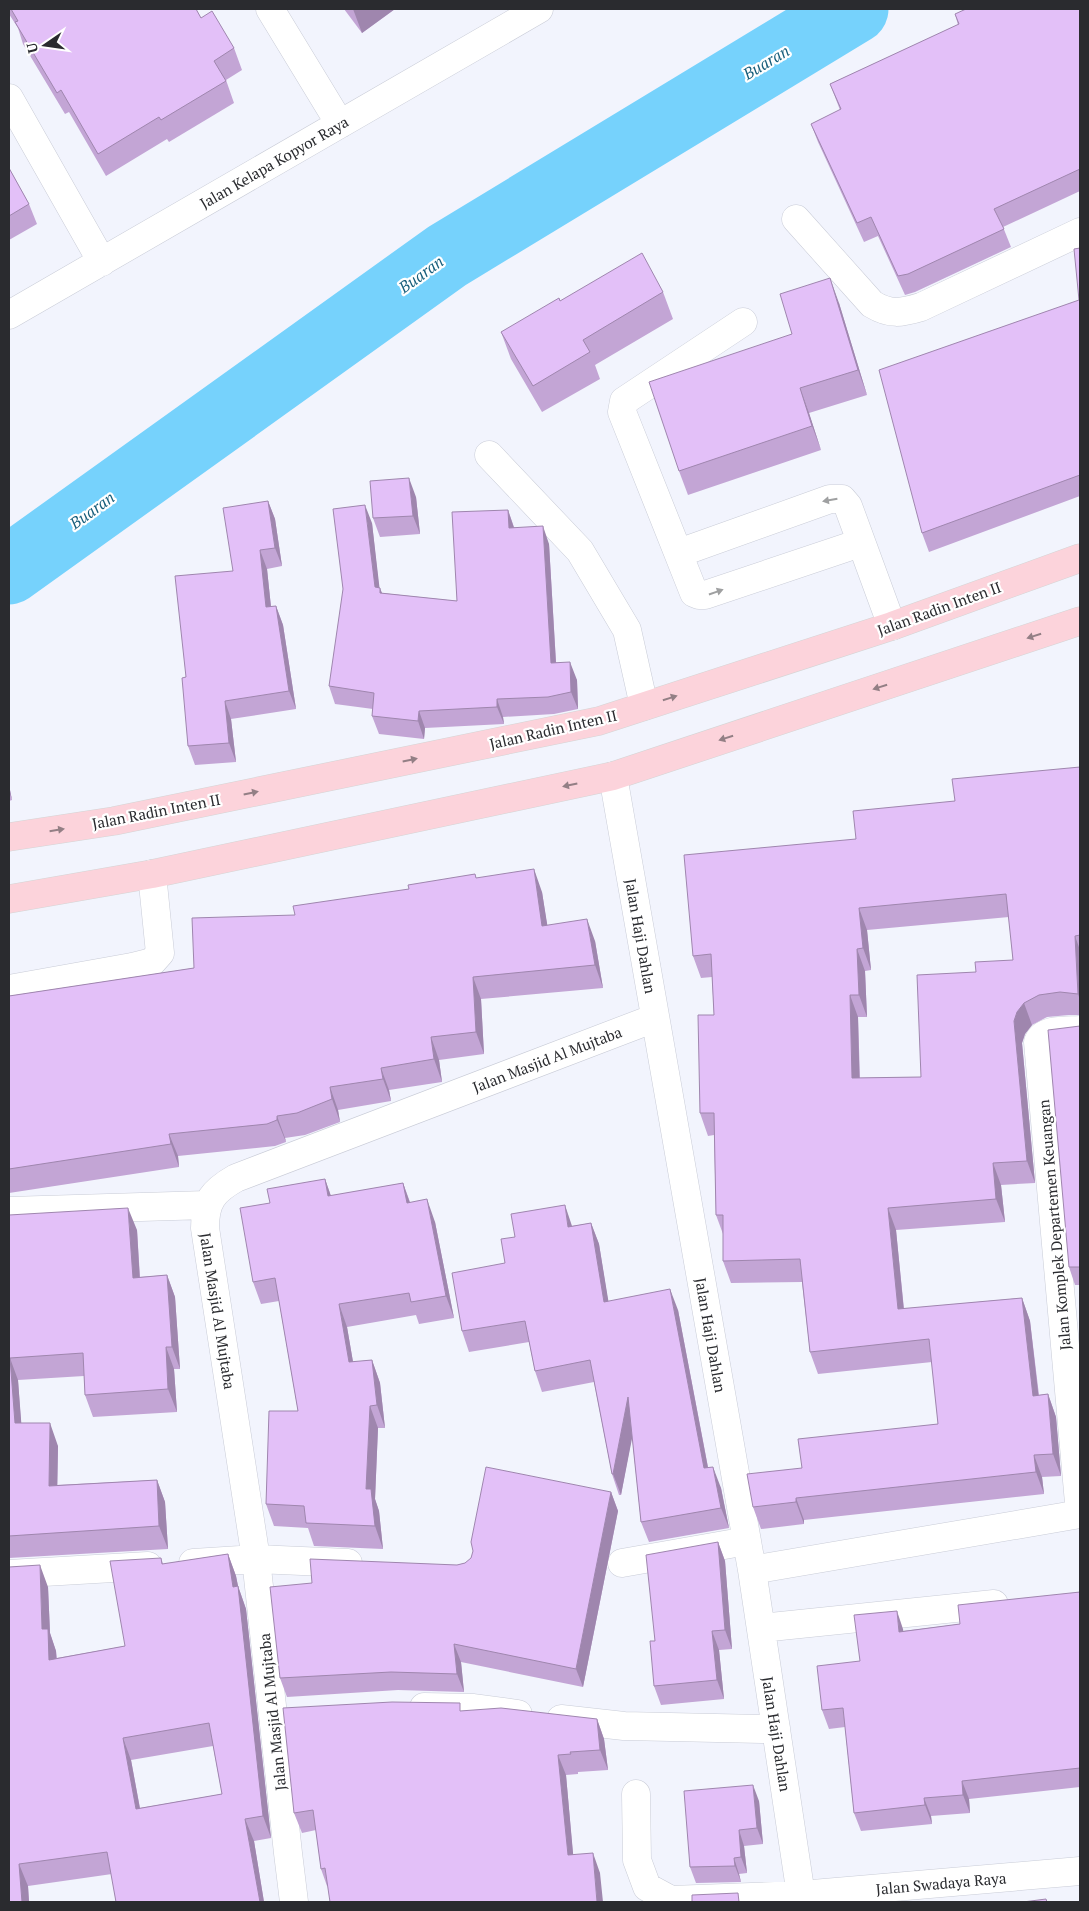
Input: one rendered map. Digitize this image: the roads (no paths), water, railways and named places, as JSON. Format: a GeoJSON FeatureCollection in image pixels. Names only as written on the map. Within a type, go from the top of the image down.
{"type":"FeatureCollection","features":[{"type":"Feature","properties":{"kind":"main road","name":"Jalan Radin Inten II"},"geometry":{"type":"LineString","coordinates":[[9,837],[141,815],[599,720],[892,626],[1080,558]]}},
{"type":"Feature","properties":{"kind":"main road"},"geometry":{"type":"LineString","coordinates":[[9,899],[152,874],[613,776],[1080,621]]}},
{"type":"Feature","properties":{"kind":"street"},"geometry":{"type":"LineString","coordinates":[[270,9],[340,124]]}},
{"type":"Feature","properties":{"kind":"street","name":"Jalan Kelapa Kopyor Raya"},"geometry":{"type":"LineString","coordinates":[[9,315],[539,9]]}},
{"type":"Feature","properties":{"kind":"street"},"geometry":{"type":"LineString","coordinates":[[9,98],[102,262]]}},
{"type":"Feature","properties":{"kind":"street"},"geometry":{"type":"LineString","coordinates":[[796,219],[872,304],[882,310],[896,313],[921,307],[1080,232]]}},
{"type":"Feature","properties":{"kind":"street"},"geometry":{"type":"LineString","coordinates":[[744,322],[624,401],[622,406],[622,412],[694,593],[705,595],[854,545],[863,548]]}},
{"type":"Feature","properties":{"kind":"street"},"geometry":{"type":"LineString","coordinates":[[489,455],[580,552],[627,630],[644,706]]}},
{"type":"Feature","properties":{"kind":"street"},"geometry":{"type":"LineString","coordinates":[[678,553],[830,499],[842,499],[848,506],[892,626]]}},
{"type":"Feature","properties":{"kind":"street","name":"Jalan Haji Dahlan"},"geometry":{"type":"LineString","coordinates":[[613,776],[752,1570],[802,1898]]}},
{"type":"Feature","properties":{"kind":"street"},"geometry":{"type":"LineString","coordinates":[[9,989],[152,962],[160,952],[152,874]]}},
{"type":"Feature","properties":{"kind":"street","name":"Jalan Masjid Al Mujtaba"},"geometry":{"type":"LineString","coordinates":[[294,1902],[256,1559],[205,1228],[207,1205],[214,1193],[236,1178],[655,1018]]}},
{"type":"Feature","properties":{"kind":"street","name":"Jalan Komplek Departemen Keuangan"},"geometry":{"type":"LineString","coordinates":[[752,1570],[1080,1514],[1038,1042],[1041,1036],[1046,1033],[1080,1030]]}},
{"type":"Feature","properties":{"kind":"street"},"geometry":{"type":"LineString","coordinates":[[9,1211],[207,1205]]}},
{"type":"Feature","properties":{"kind":"street"},"geometry":{"type":"LineString","coordinates":[[622,1563],[747,1541]]}},
{"type":"Feature","properties":{"kind":"street"},"geometry":{"type":"LineString","coordinates":[[9,1574],[256,1559],[375,1564]]}},
{"type":"Feature","properties":{"kind":"street"},"geometry":{"type":"LineString","coordinates":[[761,1628],[1022,1601]]}},
{"type":"Feature","properties":{"kind":"street"},"geometry":{"type":"LineString","coordinates":[[399,1706],[474,1708],[624,1726],[762,1730],[776,1728]]}},
{"type":"Feature","properties":{"kind":"street"},"geometry":{"type":"LineString","coordinates":[[273,1712],[302,1711]]}},
{"type":"Feature","properties":{"kind":"street","name":"Jalan Swadaya Raya"},"geometry":{"type":"LineString","coordinates":[[636,1794],[637,1860],[647,1887],[671,1900],[802,1898],[1080,1871]]}},
{"type":"Feature","properties":{"kind":"waterway","name":"Buaran"},"geometry":{"type":"LineString","coordinates":[[9,570],[447,256],[854,9]]}}]}
